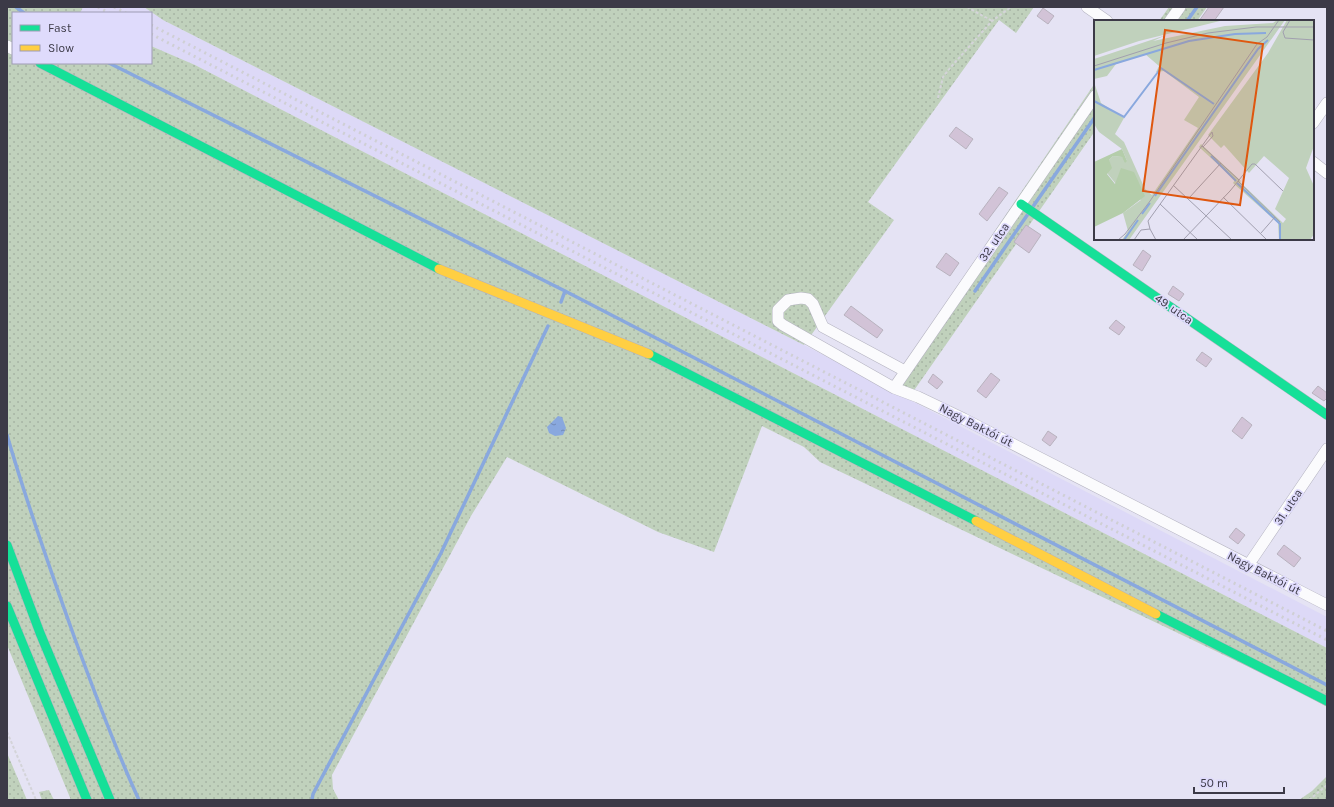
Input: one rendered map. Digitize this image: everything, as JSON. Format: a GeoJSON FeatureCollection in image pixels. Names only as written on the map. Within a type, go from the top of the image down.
{"type":"FeatureCollection","features":[{"type":"Feature","properties":{"kind":"main road"},"geometry":{"type":"LineString","coordinates":[[42,64],[436,268],[636,347],[1327,701]]}},
{"type":"Feature","properties":{"kind":"main road","name":"49. utca"},"geometry":{"type":"LineString","coordinates":[[1020,204],[1327,415]]}},
{"type":"Feature","properties":{"kind":"main road"},"geometry":{"type":"LineString","coordinates":[[7,545],[40,633],[110,800]]}},
{"type":"Feature","properties":{"kind":"main road"},"geometry":{"type":"LineString","coordinates":[[7,606],[87,800]]}},
{"type":"Feature","properties":{"kind":"street"},"geometry":{"type":"LineString","coordinates":[[1087,7],[1106,20]]}},
{"type":"Feature","properties":{"kind":"street"},"geometry":{"type":"LineString","coordinates":[[1171,20],[1180,7]]}},
{"type":"Feature","properties":{"kind":"street","name":"32. utca"},"geometry":{"type":"LineString","coordinates":[[894,388],[1094,97]]}},
{"type":"Feature","properties":{"kind":"street"},"geometry":{"type":"LineString","coordinates":[[1314,122],[1327,104]]}},
{"type":"Feature","properties":{"kind":"street"},"geometry":{"type":"LineString","coordinates":[[1314,163],[1327,172]]}},
{"type":"Feature","properties":{"kind":"street","name":"Nagy Baktói út"},"geometry":{"type":"LineString","coordinates":[[905,371],[823,327],[814,304],[808,300],[792,298],[783,304],[778,310],[778,320],[783,325],[894,388],[964,418],[1327,605]]}},
{"type":"Feature","properties":{"kind":"street","name":"31. utca"},"geometry":{"type":"LineString","coordinates":[[1249,564],[1327,449]]}},
{"type":"Feature","properties":{"kind":"path"},"geometry":{"type":"LineString","coordinates":[[967,7],[992,21]]}},
{"type":"Feature","properties":{"kind":"path"},"geometry":{"type":"LineString","coordinates":[[938,98],[943,77],[992,21],[1011,7]]}},
{"type":"Feature","properties":{"kind":"path"},"geometry":{"type":"LineString","coordinates":[[7,732],[36,800]]}},
{"type":"Feature","properties":{"kind":"path"},"geometry":{"type":"LineString","coordinates":[[1309,800],[1327,785]]}},
{"type":"Feature","properties":{"kind":"shaded area"},"geometry":{"type":"Polygon","coordinates":[[[83,7],[144,7],[151,12],[80,12],[83,7]]]}},
{"type":"Feature","properties":{"kind":"shaded area"},"geometry":{"type":"Polygon","coordinates":[[[152,12],[163,20],[804,345],[1327,617],[1327,648],[195,65],[152,46],[152,12]]]}},
{"type":"Feature","properties":{"kind":"green space"},"geometry":{"type":"Polygon","coordinates":[[[7,7],[83,7],[80,12],[12,12],[12,64],[152,64],[152,46],[195,65],[1327,648],[1327,707],[1297,690],[820,462],[804,447],[762,426],[714,552],[658,532],[507,457],[471,516],[332,775],[333,789],[339,800],[71,800],[7,645],[7,7]]]}},
{"type":"Feature","properties":{"kind":"green space"},"geometry":{"type":"Polygon","coordinates":[[[144,7],[1034,7],[1016,33],[999,20],[868,202],[894,220],[804,345],[163,20],[144,7]]]}},
{"type":"Feature","properties":{"kind":"green space"},"geometry":{"type":"Polygon","coordinates":[[[1169,7],[1207,7],[1198,20],[1160,20],[1169,7]]]}},
{"type":"Feature","properties":{"kind":"green space"},"geometry":{"type":"Polygon","coordinates":[[[1094,84],[1094,132],[908,399],[888,389],[1094,84]]]}},
{"type":"Feature","properties":{"kind":"green space"},"geometry":{"type":"Polygon","coordinates":[[[7,753],[27,800],[7,800],[7,753]]]}},
{"type":"Feature","properties":{"kind":"green space"},"geometry":{"type":"Polygon","coordinates":[[[1327,776],[1327,799],[1299,800],[1312,791],[1327,776]]]}},
{"type":"Feature","properties":{"kind":"green space"},"geometry":{"type":"Polygon","coordinates":[[[49,790],[54,800],[42,800],[39,792],[49,790]]]}},
{"type":"Feature","properties":{"kind":"water"},"geometry":{"type":"Polygon","coordinates":[[[558,416],[562,417],[566,428],[563,435],[555,436],[549,433],[547,427],[558,416]]]}},
{"type":"Feature","properties":{"kind":"building"},"geometry":{"type":"Polygon","coordinates":[[[1209,7],[1224,7],[1215,20],[1200,20],[1209,7]]]}},
{"type":"Feature","properties":{"kind":"building"},"geometry":{"type":"Polygon","coordinates":[[[1043,8],[1054,16],[1048,24],[1037,16],[1043,8]]]}},
{"type":"Feature","properties":{"kind":"building"},"geometry":{"type":"Polygon","coordinates":[[[956,127],[973,139],[966,149],[949,136],[956,127]]]}},
{"type":"Feature","properties":{"kind":"building"},"geometry":{"type":"Polygon","coordinates":[[[999,187],[1008,193],[987,221],[979,214],[999,187]]]}},
{"type":"Feature","properties":{"kind":"building"},"geometry":{"type":"Polygon","coordinates":[[[1026,225],[1041,235],[1029,253],[1014,242],[1026,225]]]}},
{"type":"Feature","properties":{"kind":"building"},"geometry":{"type":"Polygon","coordinates":[[[1143,250],[1151,256],[1142,271],[1133,265],[1143,250]]]}},
{"type":"Feature","properties":{"kind":"building"},"geometry":{"type":"Polygon","coordinates":[[[946,253],[959,263],[950,276],[936,267],[946,253]]]}},
{"type":"Feature","properties":{"kind":"building"},"geometry":{"type":"Polygon","coordinates":[[[1173,286],[1184,294],[1179,301],[1168,294],[1173,286]]]}},
{"type":"Feature","properties":{"kind":"building"},"geometry":{"type":"Polygon","coordinates":[[[851,306],[883,330],[877,338],[844,315],[851,306]]]}},
{"type":"Feature","properties":{"kind":"building"},"geometry":{"type":"Polygon","coordinates":[[[1116,320],[1125,327],[1119,335],[1109,328],[1116,320]]]}},
{"type":"Feature","properties":{"kind":"building"},"geometry":{"type":"Polygon","coordinates":[[[1202,352],[1212,359],[1206,367],[1196,360],[1202,352]]]}},
{"type":"Feature","properties":{"kind":"building"},"geometry":{"type":"Polygon","coordinates":[[[991,373],[1000,380],[986,398],[977,391],[991,373]]]}},
{"type":"Feature","properties":{"kind":"building"},"geometry":{"type":"Polygon","coordinates":[[[933,374],[943,382],[937,389],[928,382],[933,374]]]}},
{"type":"Feature","properties":{"kind":"building"},"geometry":{"type":"Polygon","coordinates":[[[1318,386],[1327,393],[1327,398],[1324,401],[1312,393],[1318,386]]]}},
{"type":"Feature","properties":{"kind":"building"},"geometry":{"type":"Polygon","coordinates":[[[1242,417],[1252,425],[1242,439],[1232,431],[1242,417]]]}},
{"type":"Feature","properties":{"kind":"building"},"geometry":{"type":"Polygon","coordinates":[[[1048,431],[1057,437],[1050,446],[1042,440],[1048,431]]]}},
{"type":"Feature","properties":{"kind":"building"},"geometry":{"type":"Polygon","coordinates":[[[1236,528],[1245,535],[1238,544],[1229,537],[1236,528]]]}},
{"type":"Feature","properties":{"kind":"building"},"geometry":{"type":"Polygon","coordinates":[[[1284,545],[1301,558],[1294,567],[1277,554],[1284,545]]]}},
{"type":"Feature","properties":{"kind":"waterway"},"geometry":{"type":"LineString","coordinates":[[16,7],[23,12]]}},
{"type":"Feature","properties":{"kind":"waterway"},"geometry":{"type":"LineString","coordinates":[[1188,20],[1197,7]]}},
{"type":"Feature","properties":{"kind":"waterway"},"geometry":{"type":"LineString","coordinates":[[111,64],[565,291],[1327,685]]}},
{"type":"Feature","properties":{"kind":"waterway"},"geometry":{"type":"LineString","coordinates":[[1032,208],[1094,118]]}},
{"type":"Feature","properties":{"kind":"waterway"},"geometry":{"type":"LineString","coordinates":[[975,291],[1028,214]]}},
{"type":"Feature","properties":{"kind":"waterway"},"geometry":{"type":"LineString","coordinates":[[561,302],[565,291]]}},
{"type":"Feature","properties":{"kind":"waterway"},"geometry":{"type":"LineString","coordinates":[[312,800],[313,794],[441,553],[548,326]]}},
{"type":"Feature","properties":{"kind":"waterway"},"geometry":{"type":"LineString","coordinates":[[7,435],[31,512],[75,639],[113,741],[139,800]]}},
{"type":"Feature","properties":{"kind":"railway"},"geometry":{"type":"LineString","coordinates":[[98,7],[107,12]]}},
{"type":"Feature","properties":{"kind":"railway"},"geometry":{"type":"LineString","coordinates":[[114,7],[124,12]]}},
{"type":"Feature","properties":{"kind":"railway"},"geometry":{"type":"LineString","coordinates":[[152,26],[1327,631]]}},
{"type":"Feature","properties":{"kind":"railway"},"geometry":{"type":"LineString","coordinates":[[152,35],[1327,640]]}},
{"type":"Feature","properties":{"kind":"traffic: fast"},"geometry":{"type":"LineString","coordinates":[[42,64],[439,269]]}},
{"type":"Feature","properties":{"kind":"traffic: fast"},"geometry":{"type":"LineString","coordinates":[[1021,204],[1327,415]]}},
{"type":"Feature","properties":{"kind":"traffic: fast"},"geometry":{"type":"LineString","coordinates":[[649,354],[976,521]]}},
{"type":"Feature","properties":{"kind":"traffic: fast"},"geometry":{"type":"LineString","coordinates":[[7,545],[40,633],[110,800]]}},
{"type":"Feature","properties":{"kind":"traffic: fast"},"geometry":{"type":"LineString","coordinates":[[7,606],[87,800]]}},
{"type":"Feature","properties":{"kind":"traffic: fast"},"geometry":{"type":"LineString","coordinates":[[1156,614],[1327,701]]}},
{"type":"Feature","properties":{"kind":"traffic: slow"},"geometry":{"type":"LineString","coordinates":[[439,269],[649,354]]}},
{"type":"Feature","properties":{"kind":"traffic: slow"},"geometry":{"type":"LineString","coordinates":[[976,521],[1156,614]]}}]}
